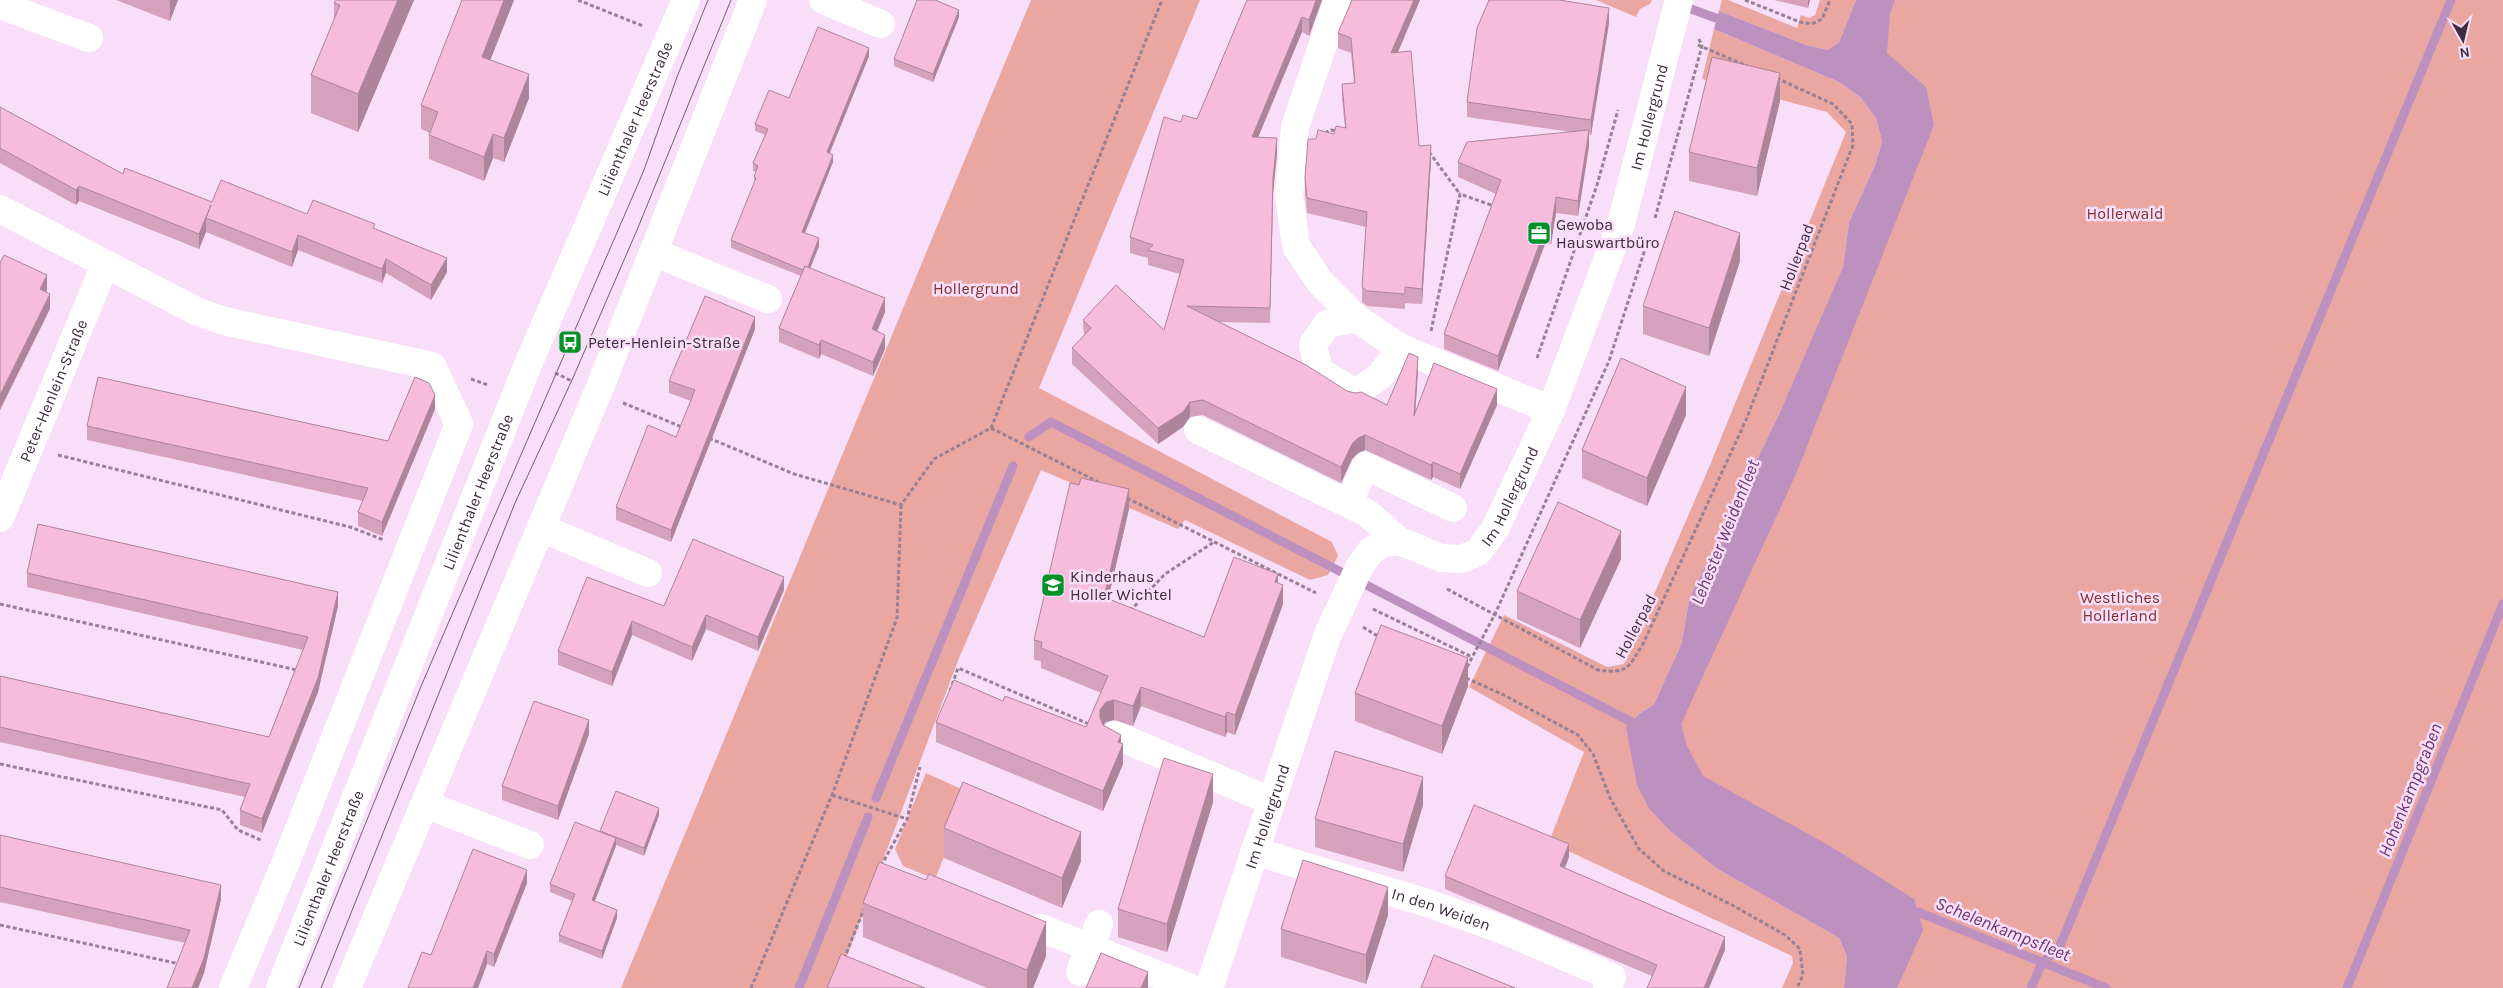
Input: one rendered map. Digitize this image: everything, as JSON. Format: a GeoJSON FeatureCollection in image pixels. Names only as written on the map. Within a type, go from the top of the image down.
{"type":"FeatureCollection","features":[{"type":"Feature","properties":{"kind":"street","name":"Lilienthaler Heerstraße"},"geometry":{"type":"LineString","coordinates":[[280,988],[529,362],[686,0]]}},
{"type":"Feature","properties":{"kind":"street"},"geometry":{"type":"LineString","coordinates":[[347,988],[541,528],[753,0]]}},
{"type":"Feature","properties":{"kind":"street"},"geometry":{"type":"LineString","coordinates":[[823,0],[881,24]]}},
{"type":"Feature","properties":{"kind":"street"},"geometry":{"type":"LineString","coordinates":[[1338,0],[1294,127],[1289,194],[1296,246],[1320,282],[1356,318],[1412,353],[1522,400],[1552,410]]}},
{"type":"Feature","properties":{"kind":"street"},"geometry":{"type":"LineString","coordinates":[[0,5],[88,38]]}},
{"type":"Feature","properties":{"kind":"street","name":"Im Hollergrund"},"geometry":{"type":"LineString","coordinates":[[1209,988],[1328,634],[1360,566],[1372,551],[1383,543],[1399,541],[1442,558],[1462,559],[1478,552],[1495,529],[1552,410],[1621,224],[1677,10]]}},
{"type":"Feature","properties":{"kind":"street"},"geometry":{"type":"LineString","coordinates":[[0,209],[198,312],[224,321],[432,366],[460,424],[408,549],[290,852],[233,988]]}},
{"type":"Feature","properties":{"kind":"street"},"geometry":{"type":"LineString","coordinates":[[653,252],[768,299]]}},
{"type":"Feature","properties":{"kind":"street","name":"Peter-Henlein-Straße"},"geometry":{"type":"LineString","coordinates":[[0,518],[105,265]]}},
{"type":"Feature","properties":{"kind":"street"},"geometry":{"type":"LineString","coordinates":[[1356,318],[1327,324],[1313,345],[1319,371],[1355,393],[1412,353]]}},
{"type":"Feature","properties":{"kind":"street"},"geometry":{"type":"LineString","coordinates":[[1198,430],[1367,512],[1399,541]]}},
{"type":"Feature","properties":{"kind":"street"},"geometry":{"type":"LineString","coordinates":[[1348,503],[1366,466],[1453,508]]}},
{"type":"Feature","properties":{"kind":"street"},"geometry":{"type":"LineString","coordinates":[[541,528],[648,573]]}},
{"type":"Feature","properties":{"kind":"street"},"geometry":{"type":"LineString","coordinates":[[1115,735],[1271,802]]}},
{"type":"Feature","properties":{"kind":"street"},"geometry":{"type":"LineString","coordinates":[[425,804],[530,845]]}},
{"type":"Feature","properties":{"kind":"street","name":"In den Weiden"},"geometry":{"type":"LineString","coordinates":[[1254,851],[1424,902],[1501,929],[1612,977],[1607,988]]}},
{"type":"Feature","properties":{"kind":"street"},"geometry":{"type":"LineString","coordinates":[[1041,928],[1094,936],[1191,988]]}},
{"type":"Feature","properties":{"kind":"street"},"geometry":{"type":"LineString","coordinates":[[1080,972],[1094,936]]}},
{"type":"Feature","properties":{"kind":"path"},"geometry":{"type":"LineString","coordinates":[[578,0],[646,27]]}},
{"type":"Feature","properties":{"kind":"path"},"geometry":{"type":"LineString","coordinates":[[751,988],[832,795],[897,618],[901,506],[934,459],[991,428],[1162,0]]}},
{"type":"Feature","properties":{"kind":"path"},"geometry":{"type":"LineString","coordinates":[[1745,0],[1800,22],[1812,24],[1822,19],[1830,0]]}},
{"type":"Feature","properties":{"kind":"path"},"geometry":{"type":"LineString","coordinates":[[1702,46],[1754,69]]}},
{"type":"Feature","properties":{"kind":"path","name":"Hollerpad"},"geometry":{"type":"LineString","coordinates":[[1495,614],[1598,670],[1617,673],[1628,669],[1643,644],[1746,420],[1853,146],[1852,124],[1833,104],[1772,76]]}},
{"type":"Feature","properties":{"kind":"path"},"geometry":{"type":"LineString","coordinates":[[1522,400],[1597,185],[1620,103]]}},
{"type":"Feature","properties":{"kind":"path"},"geometry":{"type":"LineString","coordinates":[[1427,150],[1460,194],[1496,206]]}},
{"type":"Feature","properties":{"kind":"path"},"geometry":{"type":"LineString","coordinates":[[1412,353],[1434,322],[1460,194]]}},
{"type":"Feature","properties":{"kind":"path"},"geometry":{"type":"LineString","coordinates":[[552,372],[579,384]]}},
{"type":"Feature","properties":{"kind":"path"},"geometry":{"type":"LineString","coordinates":[[615,399],[684,428]]}},
{"type":"Feature","properties":{"kind":"path"},"geometry":{"type":"LineString","coordinates":[[991,428],[1103,485]]}},
{"type":"Feature","properties":{"kind":"path"},"geometry":{"type":"LineString","coordinates":[[703,436],[794,474],[901,506]]}},
{"type":"Feature","properties":{"kind":"path"},"geometry":{"type":"LineString","coordinates":[[29,447],[350,527],[408,549]]}},
{"type":"Feature","properties":{"kind":"path"},"geometry":{"type":"LineString","coordinates":[[1120,494],[1214,542],[1344,599],[1371,634],[1388,642]]}},
{"type":"Feature","properties":{"kind":"path"},"geometry":{"type":"LineString","coordinates":[[1126,616],[1165,574],[1214,542]]}},
{"type":"Feature","properties":{"kind":"path"},"geometry":{"type":"LineString","coordinates":[[1527,543],[1495,614],[1462,676],[1504,695],[1578,735],[1593,754],[1611,800],[1639,849],[1664,871],[1734,906],[1785,935],[1800,949],[1803,975],[1797,988]]}},
{"type":"Feature","properties":{"kind":"path"},"geometry":{"type":"LineString","coordinates":[[0,604],[302,671]]}},
{"type":"Feature","properties":{"kind":"path"},"geometry":{"type":"LineString","coordinates":[[1377,611],[1473,655]]}},
{"type":"Feature","properties":{"kind":"path"},"geometry":{"type":"LineString","coordinates":[[949,694],[958,668],[1115,735]]}},
{"type":"Feature","properties":{"kind":"path"},"geometry":{"type":"LineString","coordinates":[[0,764],[222,810],[238,830],[290,852]]}},
{"type":"Feature","properties":{"kind":"path"},"geometry":{"type":"LineString","coordinates":[[879,873],[882,864],[908,819],[920,767]]}},
{"type":"Feature","properties":{"kind":"path"},"geometry":{"type":"LineString","coordinates":[[832,795],[908,819]]}},
{"type":"Feature","properties":{"kind":"path"},"geometry":{"type":"LineString","coordinates":[[882,864],[891,867]]}},
{"type":"Feature","properties":{"kind":"path"},"geometry":{"type":"LineString","coordinates":[[843,961],[864,908]]}},
{"type":"Feature","properties":{"kind":"path"},"geometry":{"type":"LineString","coordinates":[[0,925],[184,964]]}},
{"type":"Feature","properties":{"kind":"green space","name":"Hollergrund"},"geometry":{"type":"Polygon","coordinates":[[[1031,0],[1200,0],[1039,388],[1332,542],[1338,556],[1328,575],[1310,580],[1185,520],[1178,529],[1041,470],[959,658],[835,988],[621,988],[1031,0]]]}},
{"type":"Feature","properties":{"kind":"green space"},"geometry":{"type":"Polygon","coordinates":[[[1596,0],[1652,0],[1650,4],[1640,9],[1636,17],[1596,0]]]}},
{"type":"Feature","properties":{"kind":"green space"},"geometry":{"type":"Polygon","coordinates":[[[1722,0],[1728,0],[1797,28],[1801,15],[1809,18],[1815,15],[1820,0],[1856,0],[1839,42],[1828,50],[1806,45],[1719,11],[1722,0]]]}},
{"type":"Feature","properties":{"kind":"green space","name":"Westliches Hollerland"},"geometry":{"type":"Polygon","coordinates":[[[1883,0],[2503,0],[2503,988],[1876,988],[1902,921],[1685,823],[1652,732],[1901,139],[1859,64],[1883,0]]]}},
{"type":"Feature","properties":{"kind":"green space"},"geometry":{"type":"Polygon","coordinates":[[[1714,29],[1839,82],[1860,97],[1876,118],[1882,141],[1876,163],[1849,222],[1843,267],[1824,314],[1781,410],[1690,597],[1681,645],[1654,704],[1639,714],[1632,723],[1650,810],[1670,831],[1716,868],[1839,938],[1847,957],[1844,988],[1782,988],[1793,963],[1792,956],[1549,842],[1584,752],[1469,687],[1504,615],[1607,667],[1624,664],[1710,465],[1846,132],[1827,112],[1702,79],[1714,29]]]}},
{"type":"Feature","properties":{"kind":"green space"},"geometry":{"type":"Polygon","coordinates":[[[926,773],[970,793],[935,879],[903,866],[895,849],[926,773]]]}},
{"type":"Feature","properties":{"kind":"water","name":"Lehester Weidenfleet"},"geometry":{"type":"Polygon","coordinates":[[[1856,0],[1895,0],[1890,14],[1887,53],[1926,87],[1934,125],[1796,474],[1681,724],[1687,746],[1703,776],[1830,846],[1914,899],[1923,930],[1897,988],[1844,988],[1847,957],[1839,938],[1716,868],[1670,831],[1650,810],[1637,785],[1626,727],[1639,714],[1654,704],[1681,645],[1690,597],[1781,410],[1843,267],[1849,222],[1876,163],[1882,141],[1876,118],[1860,97],[1839,82],[1714,29],[1719,11],[1806,45],[1828,50],[1839,42],[1856,0]]]}},
{"type":"Feature","properties":{"kind":"building"},"geometry":{"type":"Polygon","coordinates":[[[336,0],[398,0],[358,94],[311,75],[340,5],[334,3],[336,0]]]}},
{"type":"Feature","properties":{"kind":"building"},"geometry":{"type":"Polygon","coordinates":[[[462,0],[504,0],[482,57],[529,74],[504,138],[493,134],[484,157],[429,135],[438,112],[421,105],[462,0]]]}},
{"type":"Feature","properties":{"kind":"building"},"geometry":{"type":"Polygon","coordinates":[[[917,0],[935,0],[959,10],[933,74],[894,59],[917,0]]]}},
{"type":"Feature","properties":{"kind":"building"},"geometry":{"type":"Polygon","coordinates":[[[1247,0],[1316,0],[1309,20],[1302,17],[1252,137],[1277,138],[1273,178],[1270,308],[1187,306],[1306,365],[1347,391],[1361,392],[1387,405],[1409,353],[1418,357],[1414,416],[1434,363],[1497,389],[1460,474],[1433,462],[1431,465],[1365,435],[1358,438],[1352,444],[1341,467],[1203,400],[1190,402],[1183,412],[1158,428],[1072,348],[1091,328],[1083,320],[1116,285],[1164,330],[1184,260],[1148,250],[1153,245],[1130,237],[1164,117],[1181,122],[1183,115],[1197,119],[1247,0]]]}},
{"type":"Feature","properties":{"kind":"building"},"geometry":{"type":"Polygon","coordinates":[[[1352,0],[1414,0],[1391,53],[1411,51],[1419,146],[1431,145],[1422,289],[1405,287],[1405,294],[1367,291],[1362,287],[1367,212],[1307,198],[1305,178],[1308,139],[1316,139],[1318,130],[1334,134],[1336,126],[1346,128],[1342,84],[1355,83],[1351,38],[1338,33],[1352,0]]]}},
{"type":"Feature","properties":{"kind":"building"},"geometry":{"type":"Polygon","coordinates":[[[1489,0],[1559,0],[1609,8],[1591,120],[1467,102],[1477,28],[1489,0]]]}},
{"type":"Feature","properties":{"kind":"building"},"geometry":{"type":"Polygon","coordinates":[[[818,27],[869,48],[827,152],[833,155],[802,232],[819,238],[808,267],[805,266],[803,270],[731,240],[756,178],[754,177],[758,166],[753,163],[768,129],[755,124],[769,90],[789,98],[818,27]]]}},
{"type":"Feature","properties":{"kind":"building"},"geometry":{"type":"Polygon","coordinates":[[[1712,57],[1780,73],[1757,168],[1689,152],[1712,57]]]}},
{"type":"Feature","properties":{"kind":"building"},"geometry":{"type":"Polygon","coordinates":[[[0,107],[123,174],[125,168],[212,202],[221,180],[307,214],[313,200],[375,224],[373,228],[447,258],[431,285],[386,259],[382,269],[298,235],[292,252],[206,218],[211,205],[199,234],[79,186],[76,190],[0,148],[0,107]]]}},
{"type":"Feature","properties":{"kind":"building"},"geometry":{"type":"Polygon","coordinates":[[[1589,130],[1578,201],[1556,197],[1551,229],[1545,229],[1498,356],[1444,334],[1501,180],[1458,162],[1467,142],[1589,130]]]}},
{"type":"Feature","properties":{"kind":"building"},"geometry":{"type":"Polygon","coordinates":[[[1675,211],[1740,233],[1709,328],[1643,306],[1675,211]]]}},
{"type":"Feature","properties":{"kind":"building"},"geometry":{"type":"Polygon","coordinates":[[[4,255],[47,275],[40,289],[50,294],[0,395],[0,263],[4,255]]]}},
{"type":"Feature","properties":{"kind":"building"},"geometry":{"type":"Polygon","coordinates":[[[805,266],[885,298],[872,329],[885,335],[873,362],[821,340],[819,345],[779,328],[805,266]]]}},
{"type":"Feature","properties":{"kind":"building"},"geometry":{"type":"Polygon","coordinates":[[[705,296],[755,317],[671,530],[616,507],[648,425],[676,437],[695,390],[669,381],[705,296]]]}},
{"type":"Feature","properties":{"kind":"building"},"geometry":{"type":"Polygon","coordinates":[[[1621,358],[1686,387],[1647,478],[1582,450],[1621,358]]]}},
{"type":"Feature","properties":{"kind":"building"},"geometry":{"type":"Polygon","coordinates":[[[98,377],[388,441],[415,377],[429,383],[435,395],[382,522],[358,512],[368,488],[87,426],[98,377]]]}},
{"type":"Feature","properties":{"kind":"building"},"geometry":{"type":"Polygon","coordinates":[[[1081,478],[1129,489],[1104,597],[1204,637],[1234,557],[1278,574],[1275,582],[1283,585],[1235,715],[1227,712],[1225,717],[1141,687],[1133,706],[1114,700],[1106,702],[1100,710],[1100,718],[1103,725],[1121,735],[1118,742],[1123,744],[1103,791],[936,722],[954,680],[1003,701],[1005,696],[1086,727],[1108,676],[1041,648],[1042,642],[1034,640],[1070,483],[1079,485],[1081,478]]]}},
{"type":"Feature","properties":{"kind":"building"},"geometry":{"type":"Polygon","coordinates":[[[1558,502],[1621,531],[1580,620],[1517,591],[1558,502]]]}},
{"type":"Feature","properties":{"kind":"building"},"geometry":{"type":"Polygon","coordinates":[[[38,524],[338,592],[318,678],[262,819],[240,810],[250,784],[0,727],[0,676],[269,737],[308,637],[27,573],[38,524]]]}},
{"type":"Feature","properties":{"kind":"building"},"geometry":{"type":"Polygon","coordinates":[[[693,539],[784,577],[758,637],[706,615],[692,647],[632,621],[612,672],[558,651],[587,577],[664,606],[693,539]]]}},
{"type":"Feature","properties":{"kind":"building"},"geometry":{"type":"Polygon","coordinates":[[[1381,625],[1468,658],[1442,726],[1355,693],[1381,625]]]}},
{"type":"Feature","properties":{"kind":"building"},"geometry":{"type":"Polygon","coordinates":[[[534,701],[589,720],[558,806],[502,786],[534,701]]]}},
{"type":"Feature","properties":{"kind":"building"},"geometry":{"type":"Polygon","coordinates":[[[1335,751],[1423,777],[1403,844],[1315,819],[1335,751]]]}},
{"type":"Feature","properties":{"kind":"building"},"geometry":{"type":"Polygon","coordinates":[[[1164,758],[1213,774],[1167,924],[1118,909],[1164,758]]]}},
{"type":"Feature","properties":{"kind":"building"},"geometry":{"type":"Polygon","coordinates":[[[963,782],[1081,832],[1062,878],[944,828],[963,782]]]}},
{"type":"Feature","properties":{"kind":"building"},"geometry":{"type":"Polygon","coordinates":[[[616,791],[659,808],[644,848],[600,831],[616,791]]]}},
{"type":"Feature","properties":{"kind":"building"},"geometry":{"type":"Polygon","coordinates":[[[1474,805],[1569,844],[1560,866],[1725,937],[1704,988],[1647,988],[1657,965],[1445,876],[1474,805]]]}},
{"type":"Feature","properties":{"kind":"building"},"geometry":{"type":"Polygon","coordinates":[[[575,822],[616,838],[592,900],[617,910],[602,951],[559,935],[575,894],[550,884],[575,822]]]}},
{"type":"Feature","properties":{"kind":"building"},"geometry":{"type":"Polygon","coordinates":[[[0,835],[221,885],[204,958],[192,988],[167,988],[190,930],[0,887],[0,835]]]}},
{"type":"Feature","properties":{"kind":"building"},"geometry":{"type":"Polygon","coordinates":[[[473,849],[527,870],[494,954],[487,951],[473,988],[408,988],[422,952],[431,955],[473,849]]]}},
{"type":"Feature","properties":{"kind":"building"},"geometry":{"type":"Polygon","coordinates":[[[1303,860],[1388,887],[1366,955],[1281,929],[1303,860]]]}},
{"type":"Feature","properties":{"kind":"building"},"geometry":{"type":"Polygon","coordinates":[[[879,862],[926,880],[929,874],[1046,922],[1027,970],[863,903],[879,862]]]}},
{"type":"Feature","properties":{"kind":"building"},"geometry":{"type":"Polygon","coordinates":[[[1101,953],[1148,972],[1141,988],[1086,988],[1101,953]]]}},
{"type":"Feature","properties":{"kind":"building"},"geometry":{"type":"Polygon","coordinates":[[[841,954],[925,988],[827,988],[841,954]]]}},
{"type":"Feature","properties":{"kind":"building"},"geometry":{"type":"Polygon","coordinates":[[[1434,955],[1515,988],[1421,988],[1434,955]]]}},
{"type":"Feature","properties":{"kind":"waterway"},"geometry":{"type":"LineString","coordinates":[[2031,988],[2042,963],[2059,948],[2451,0]]}},
{"type":"Feature","properties":{"kind":"waterway"},"geometry":{"type":"LineString","coordinates":[[1680,5],[1727,22]]}},
{"type":"Feature","properties":{"kind":"waterway"},"geometry":{"type":"LineString","coordinates":[[1029,437],[1051,422],[1643,728]]}},
{"type":"Feature","properties":{"kind":"waterway"},"geometry":{"type":"LineString","coordinates":[[876,798],[1013,466]]}},
{"type":"Feature","properties":{"kind":"waterway","name":"Hohenkampgraben"},"geometry":{"type":"LineString","coordinates":[[2347,988],[2503,604]]}},
{"type":"Feature","properties":{"kind":"waterway"},"geometry":{"type":"LineString","coordinates":[[799,988],[868,817]]}},
{"type":"Feature","properties":{"kind":"waterway","name":"Schelenkampsfleet"},"geometry":{"type":"LineString","coordinates":[[1908,917],[1918,912],[2106,988]]}},
{"type":"Feature","properties":{"kind":"tram line"},"geometry":{"type":"LineString","coordinates":[[299,988],[422,684],[644,170],[677,77],[708,0]]}},
{"type":"Feature","properties":{"kind":"tram line"},"geometry":{"type":"LineString","coordinates":[[321,988],[515,503],[572,380],[637,230],[731,0]]}},
{"type":"Feature","properties":{"kind":"place","name":"Gewoba Hauswartbüro"},"geometry":{"type":"Point","coordinates":[1539,233]}},
{"type":"Feature","properties":{"kind":"place","name":"Peter-Henlein-Straße"},"geometry":{"type":"Point","coordinates":[570,342]}},
{"type":"Feature","properties":{"kind":"place","name":"Kinderhaus Holler Wichtel"},"geometry":{"type":"Point","coordinates":[1053,585]}},
{"type":"Feature","properties":{"kind":"park label","name":"Hollerwald"},"geometry":{"type":"Point","coordinates":[2125,213]}}]}
